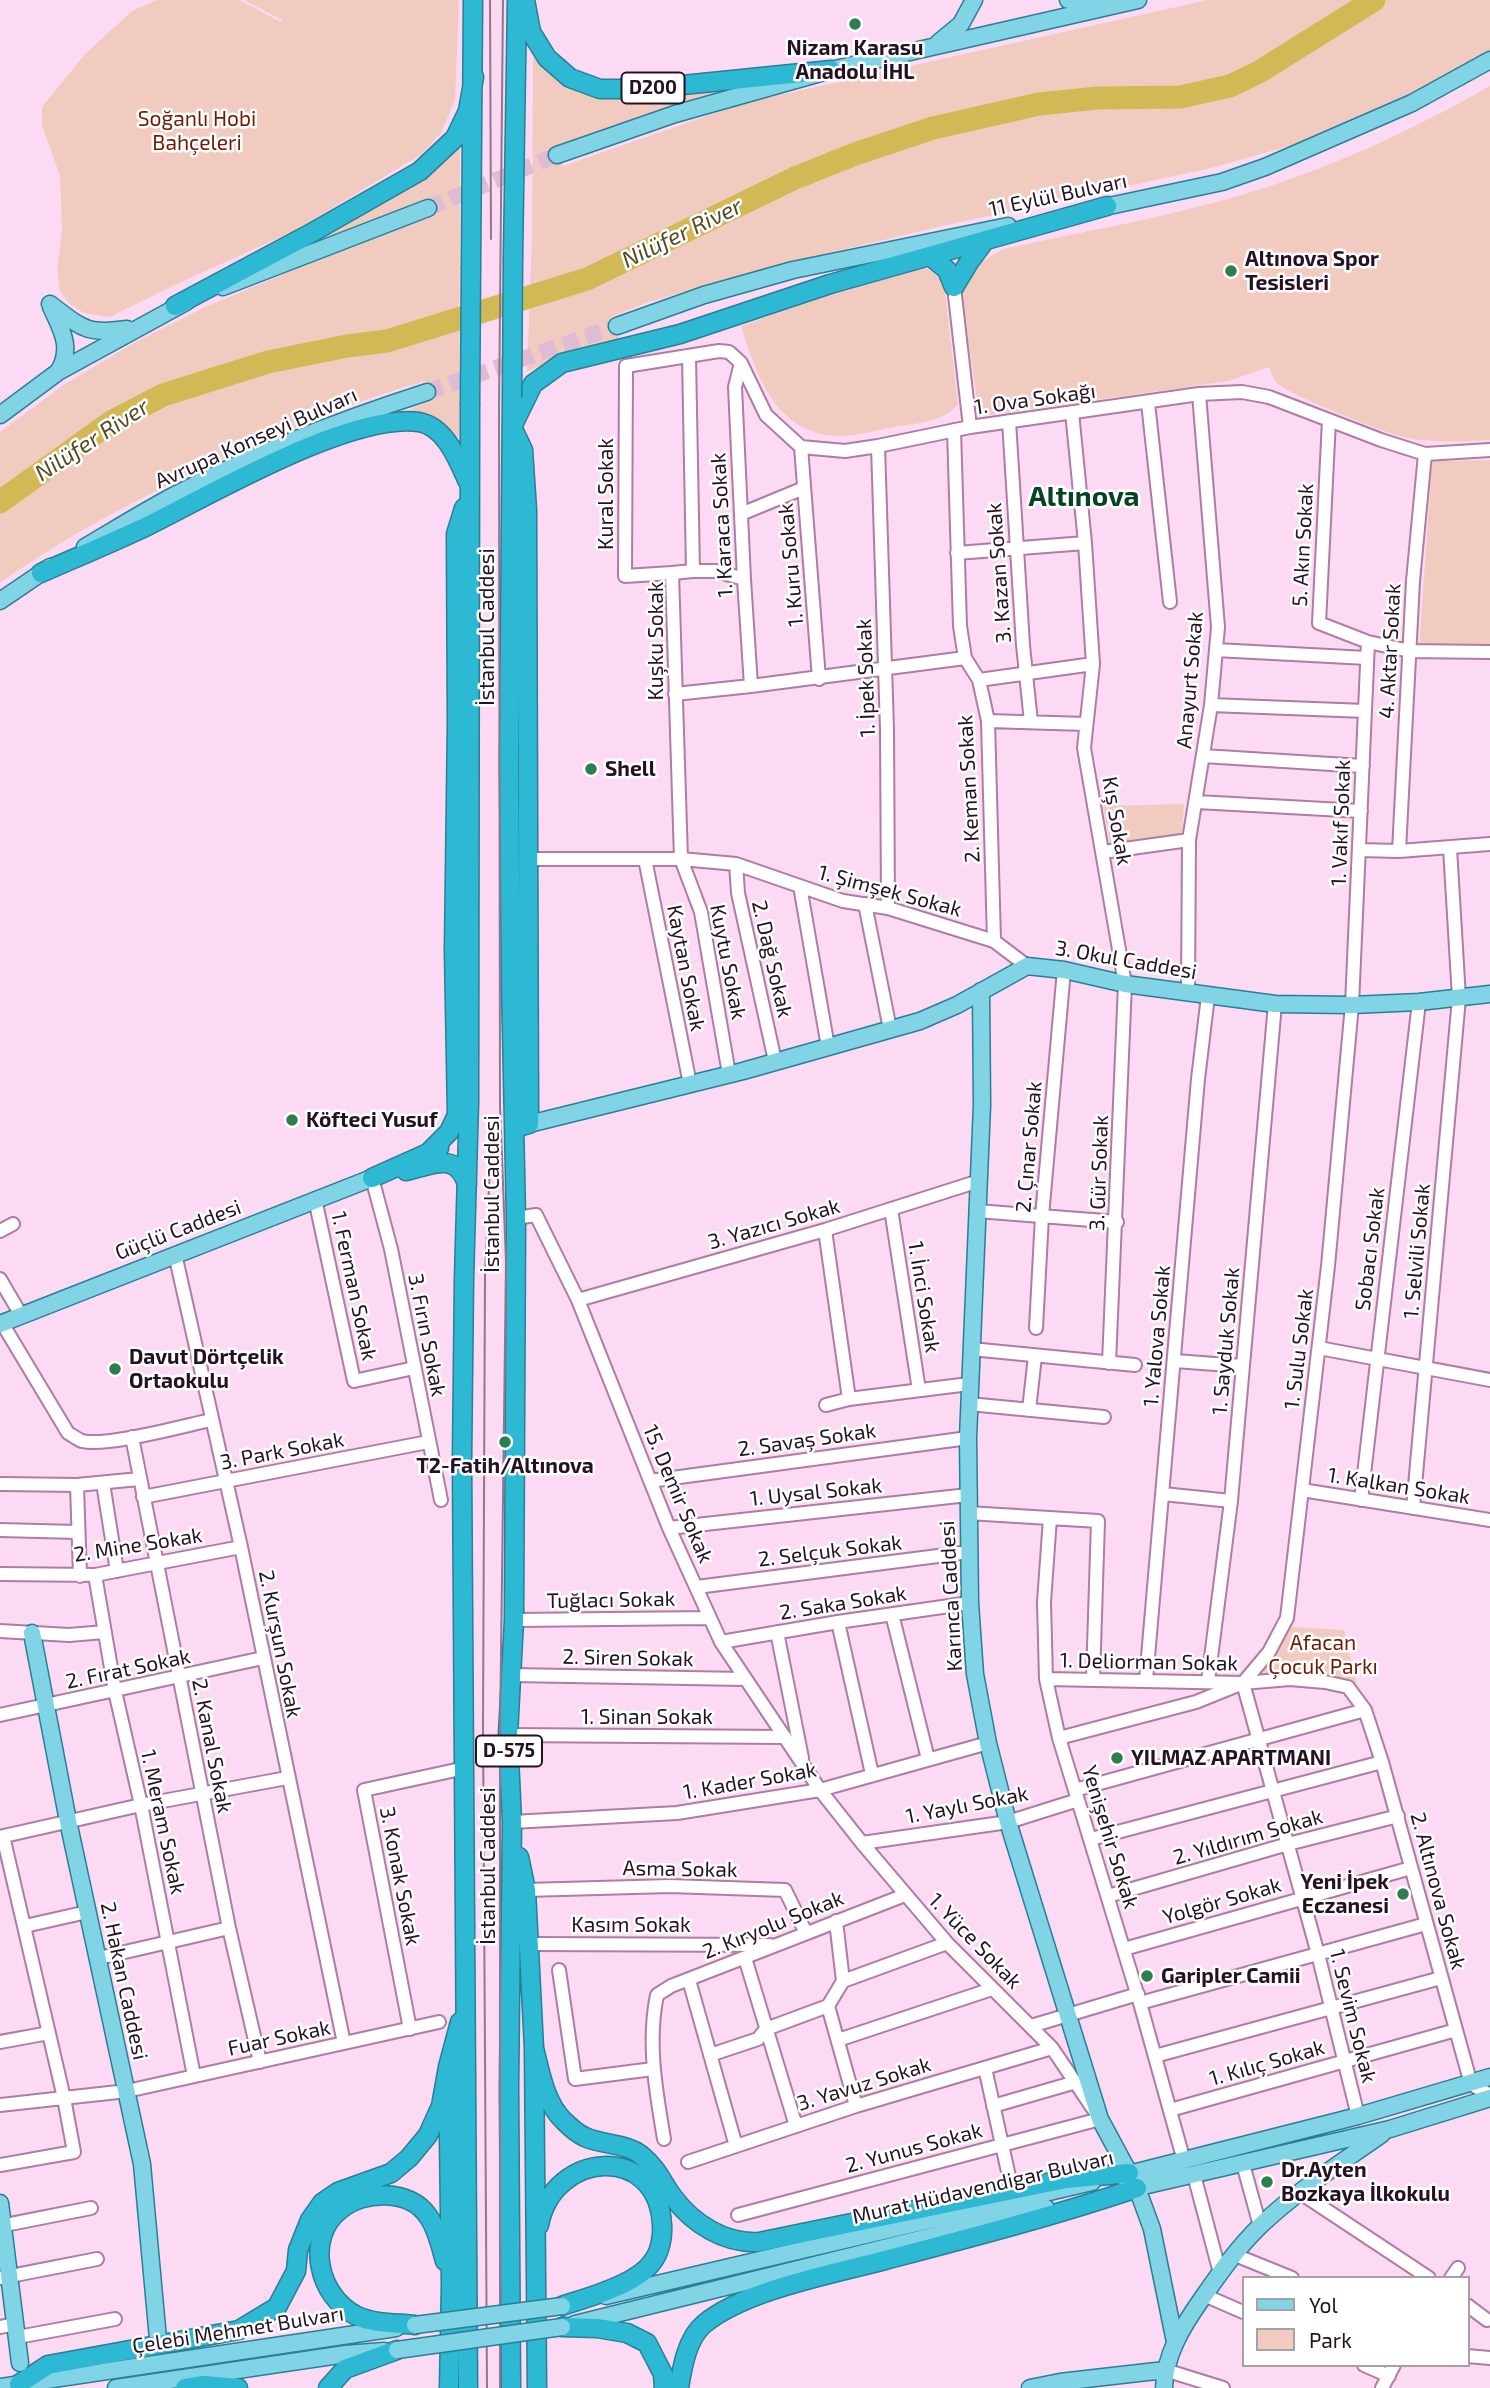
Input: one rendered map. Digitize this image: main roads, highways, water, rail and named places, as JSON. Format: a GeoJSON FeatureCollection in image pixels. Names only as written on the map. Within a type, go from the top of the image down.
{"type":"FeatureCollection","features":[{"type":"Feature","properties":{"kind":"highway","name":"İstanbul Caddesi"},"geometry":{"type":"LineString","coordinates":[[468,2388],[462,1460],[469,1111],[470,405],[474,77],[472,0]]}},
{"type":"Feature","properties":{"kind":"highway","name":"İstanbul Caddesi"},"geometry":{"type":"LineString","coordinates":[[511,2388],[509,2128],[512,1822],[508,1735],[513,1620],[519,1122],[509,739],[517,0]]}},
{"type":"Feature","properties":{"kind":"highway","name":"D200"},"geometry":{"type":"LineString","coordinates":[[525,0],[531,32],[547,58],[570,78],[600,89],[643,89],[831,70]]}},
{"type":"Feature","properties":{"kind":"highway"},"geometry":{"type":"LineString","coordinates":[[175,306],[420,171],[455,138],[468,111],[474,77]]}},
{"type":"Feature","properties":{"kind":"highway"},"geometry":{"type":"LineString","coordinates":[[519,1122],[526,859],[527,510],[523,450],[512,427],[533,384],[562,363],[680,334],[830,284],[1107,206]]}},
{"type":"Feature","properties":{"kind":"highway"},"geometry":{"type":"LineString","coordinates":[[930,256],[947,270],[954,287],[984,242]]}},
{"type":"Feature","properties":{"kind":"highway"},"geometry":{"type":"LineString","coordinates":[[41,573],[143,528],[252,473],[320,443],[363,429],[398,422],[421,422],[439,433],[450,447],[470,487],[456,534],[454,950],[457,1115],[449,1132],[429,1152]]}},
{"type":"Feature","properties":{"kind":"highway"},"geometry":{"type":"LineString","coordinates":[[372,1178],[448,1144],[463,1130],[469,1111]]}},
{"type":"Feature","properties":{"kind":"highway"},"geometry":{"type":"LineString","coordinates":[[372,1178],[446,1161],[460,1171],[467,1184]]}},
{"type":"Feature","properties":{"kind":"highway"},"geometry":{"type":"LineString","coordinates":[[512,1822],[526,1890],[534,2048],[539,2388]]}},
{"type":"Feature","properties":{"kind":"highway"},"geometry":{"type":"LineString","coordinates":[[19,2384],[48,2365],[239,2330],[277,2307],[296,2271],[298,2250],[310,2220],[322,2203],[338,2192],[391,2173],[409,2158],[429,2135],[440,2106],[466,1998]]}},
{"type":"Feature","properties":{"kind":"highway"},"geometry":{"type":"LineString","coordinates":[[534,2048],[550,2101],[562,2120],[584,2137],[639,2153],[660,2173],[671,2194],[695,2220],[718,2235],[741,2243],[759,2242],[1066,2179],[1133,2180]]}},
{"type":"Feature","properties":{"kind":"highway"},"geometry":{"type":"LineString","coordinates":[[449,2067],[449,2388]]}},
{"type":"Feature","properties":{"kind":"highway"},"geometry":{"type":"LineString","coordinates":[[536,2246],[541,2218],[549,2198],[558,2186],[576,2172],[598,2166],[621,2167],[649,2183],[661,2207],[663,2235],[654,2261],[625,2283],[562,2306]]}},
{"type":"Feature","properties":{"kind":"highway"},"geometry":{"type":"LineString","coordinates":[[679,2388],[688,2348],[702,2325],[739,2305],[776,2289],[1064,2213],[1133,2180]]}},
{"type":"Feature","properties":{"kind":"highway"},"geometry":{"type":"LineString","coordinates":[[415,2325],[357,2316],[333,2297],[320,2275],[319,2249],[324,2230],[340,2209],[366,2197],[394,2195],[413,2203],[428,2215],[451,2285]]}},
{"type":"Feature","properties":{"kind":"highway"},"geometry":{"type":"LineString","coordinates":[[562,2327],[597,2328],[627,2333],[647,2343],[663,2374],[664,2388]]}},
{"type":"Feature","properties":{"kind":"highway"},"geometry":{"type":"LineString","coordinates":[[328,2388],[345,2369],[397,2350]]}},
{"type":"Feature","properties":{"kind":"highway"},"geometry":{"type":"LineString","coordinates":[[185,2388],[204,2385],[238,2388]]}},
{"type":"Feature","properties":{"kind":"main road"},"geometry":{"type":"LineString","coordinates":[[934,47],[961,24],[974,0]]}},
{"type":"Feature","properties":{"kind":"main road"},"geometry":{"type":"LineString","coordinates":[[1068,0],[1135,1]]}},
{"type":"Feature","properties":{"kind":"main road"},"geometry":{"type":"LineString","coordinates":[[557,155],[675,114],[831,70],[1135,1]]}},
{"type":"Feature","properties":{"kind":"main road","name":"11 Eylül Bulvarı"},"geometry":{"type":"LineString","coordinates":[[617,326],[704,295],[793,270],[1222,182],[1265,167],[1412,103],[1488,61]]}},
{"type":"Feature","properties":{"kind":"main road"},"geometry":{"type":"LineString","coordinates":[[0,415],[58,372],[175,306],[428,208]]}},
{"type":"Feature","properties":{"kind":"main road"},"geometry":{"type":"LineString","coordinates":[[58,372],[65,362],[67,346],[50,304],[80,326],[101,333],[136,327]]}},
{"type":"Feature","properties":{"kind":"main road","name":"Avrupa Konseyi Bulvarı"},"geometry":{"type":"LineString","coordinates":[[0,601],[41,573],[173,496],[313,432],[427,392]]}},
{"type":"Feature","properties":{"kind":"main road","name":"3. Okul Caddesi"},"geometry":{"type":"LineString","coordinates":[[519,1122],[690,1084],[920,1021],[957,1005],[1027,966],[1063,970],[1125,984],[1275,1004],[1419,1002],[1490,994]]}},
{"type":"Feature","properties":{"kind":"main road","name":"Karınca Caddesi"},"geometry":{"type":"LineString","coordinates":[[981,991],[982,1105],[968,1438],[968,1552],[975,1674],[988,1743],[1008,1822],[1100,2119],[1133,2180],[1152,2230],[1175,2342]]}},
{"type":"Feature","properties":{"kind":"main road","name":"Güçlü Caddesi"},"geometry":{"type":"LineString","coordinates":[[1,1323],[372,1178]]}},
{"type":"Feature","properties":{"kind":"main road","name":"2. Hakan Caddesi"},"geometry":{"type":"LineString","coordinates":[[32,1633],[68,1821],[142,2164],[158,2339]]}},
{"type":"Feature","properties":{"kind":"main road","name":"Murat Hüdavendigar Bulvarı"},"geometry":{"type":"LineString","coordinates":[[484,2338],[562,2327],[1133,2180],[1184,2161],[1359,2116],[1490,2077]]}},
{"type":"Feature","properties":{"kind":"main road","name":"Murat Hüdavendigar Bulvarı"},"geometry":{"type":"LineString","coordinates":[[482,2316],[562,2306],[1133,2180],[1194,2175],[1390,2129],[1490,2097]]}},
{"type":"Feature","properties":{"kind":"main road"},"geometry":{"type":"LineString","coordinates":[[1164,2388],[1164,2370],[1175,2342],[1220,2273],[1260,2226],[1300,2192],[1390,2129]]}},
{"type":"Feature","properties":{"kind":"main road"},"geometry":{"type":"LineString","coordinates":[[0,2203],[11,2329],[20,2363]]}},
{"type":"Feature","properties":{"kind":"main road","name":"Çelebi Mehmet Bulvarı"},"geometry":{"type":"LineString","coordinates":[[0,2387],[482,2316]]}},
{"type":"Feature","properties":{"kind":"main road","name":"Çelebi Mehmet Bulvarı"},"geometry":{"type":"LineString","coordinates":[[116,2388],[346,2354],[484,2338]]}},
{"type":"Feature","properties":{"kind":"main road"},"geometry":{"type":"LineString","coordinates":[[1030,2388],[1164,2370]]}},
{"type":"Feature","properties":{"kind":"waterway","name":"Nilüfer River"},"geometry":{"type":"LineString","coordinates":[[0,502],[111,422],[163,395],[268,362],[387,341],[587,279],[795,178],[855,154],[933,128],[1039,104],[1097,98],[1180,97],[1230,86],[1259,72],[1374,0]]}},
{"type":"Feature","properties":{"kind":"tunnel"},"geometry":{"type":"LineString","coordinates":[[428,208],[557,155]]}},
{"type":"Feature","properties":{"kind":"tunnel"},"geometry":{"type":"LineString","coordinates":[[427,392],[617,326]]}},
{"type":"Feature","properties":{"kind":"tram line"},"geometry":{"type":"LineString","coordinates":[[490,0],[491,239]]}},
{"type":"Feature","properties":{"kind":"tram line"},"geometry":{"type":"LineString","coordinates":[[500,2388],[500,1734],[506,1261],[500,1105],[499,407],[503,0]]}},
{"type":"Feature","properties":{"kind":"tram line"},"geometry":{"type":"LineString","coordinates":[[487,2388],[483,1724],[485,1273],[492,1121]]}},
{"type":"Feature","properties":{"kind":"place","name":"Nizam Karasu Anadolu İHL"},"geometry":{"type":"Point","coordinates":[855,24]}},
{"type":"Feature","properties":{"kind":"place","name":"Altınova Spor Tesisleri"},"geometry":{"type":"Point","coordinates":[1231,271]}},
{"type":"Feature","properties":{"kind":"place","name":"Shell"},"geometry":{"type":"Point","coordinates":[591,769]}},
{"type":"Feature","properties":{"kind":"place","name":"Köfteci Yusuf"},"geometry":{"type":"Point","coordinates":[292,1120]}},
{"type":"Feature","properties":{"kind":"place","name":"Davut Dörtçelik Ortaokulu"},"geometry":{"type":"Point","coordinates":[115,1369]}},
{"type":"Feature","properties":{"kind":"place","name":"T2-Fatih/Altınova"},"geometry":{"type":"Point","coordinates":[505,1442]}},
{"type":"Feature","properties":{"kind":"place","name":"YILMAZ APARTMANI"},"geometry":{"type":"Point","coordinates":[1117,1758]}},
{"type":"Feature","properties":{"kind":"place","name":"Yeni İpek Eczanesi"},"geometry":{"type":"Point","coordinates":[1403,1894]}},
{"type":"Feature","properties":{"kind":"place","name":"Garipler Camii"},"geometry":{"type":"Point","coordinates":[1147,1976]}},
{"type":"Feature","properties":{"kind":"place","name":"Dr.Ayten Bozkaya İlkokulu"},"geometry":{"type":"Point","coordinates":[1267,2182]}},
{"type":"Feature","properties":{"kind":"district","name":"Altınova"},"geometry":{"type":"Point","coordinates":[1084,497]}},
{"type":"Feature","properties":{"kind":"park label","name":"Soğanlı Hobi Bahçeleri"},"geometry":{"type":"Point","coordinates":[197,131]}},
{"type":"Feature","properties":{"kind":"park label","name":"Afacan Çocuk Parkı"},"geometry":{"type":"Point","coordinates":[1323,1655]}}]}
